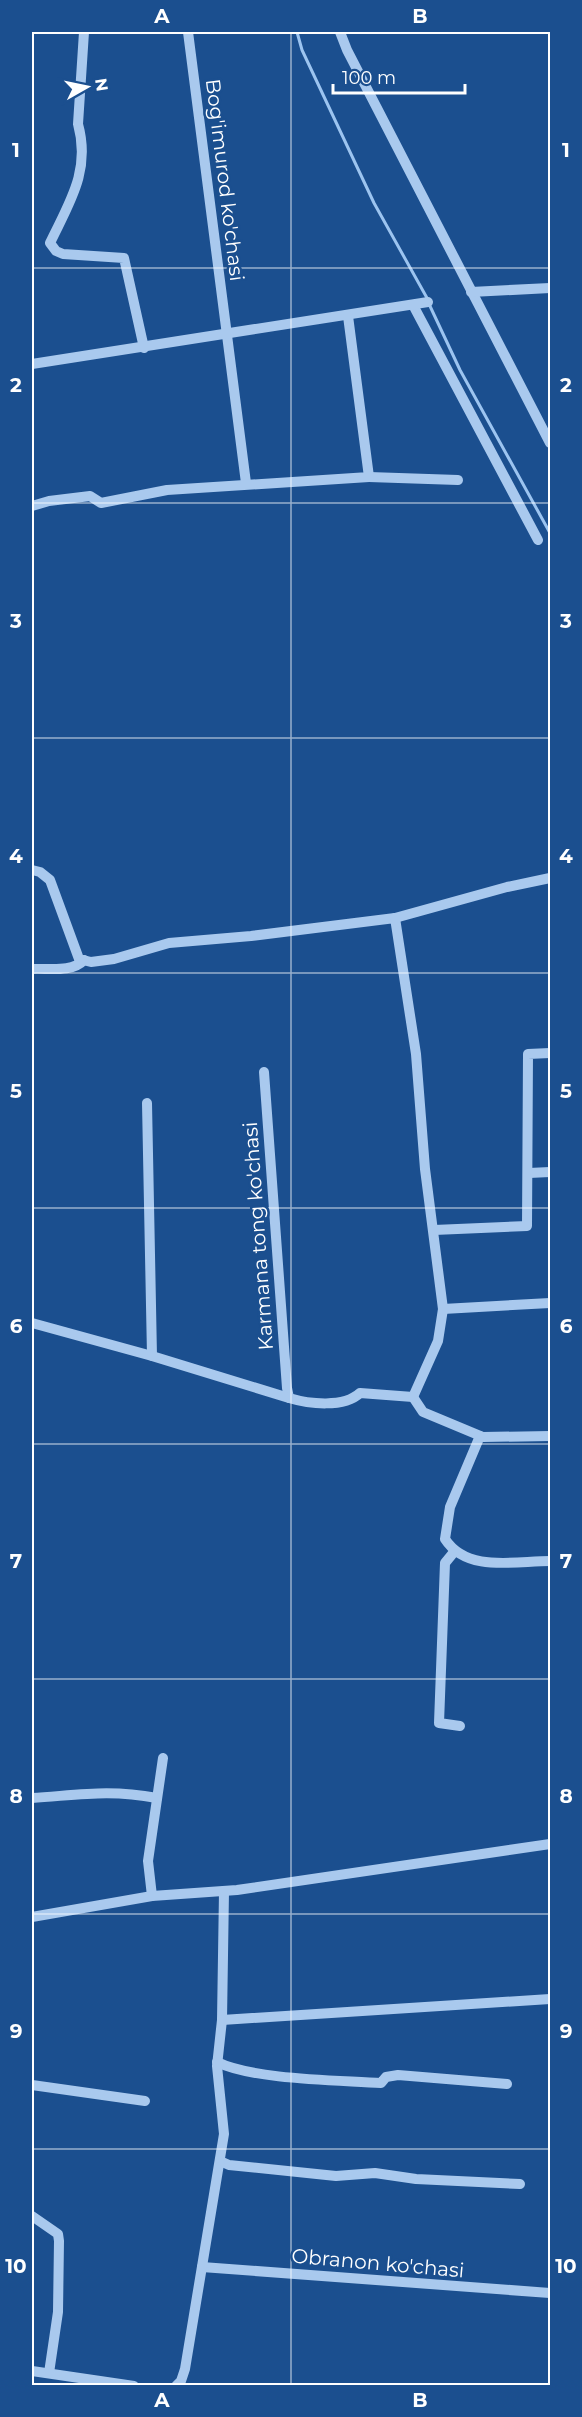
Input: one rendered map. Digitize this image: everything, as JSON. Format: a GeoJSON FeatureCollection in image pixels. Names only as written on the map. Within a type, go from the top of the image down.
{"type":"FeatureCollection","features":[{"type":"Feature","properties":{"kind":"street"},"geometry":{"type":"LineString","coordinates":[[84,32],[78,124],[81,137],[81,178],[50,243],[56,251],[63,254],[124,258],[144,348]]}},
{"type":"Feature","properties":{"kind":"street","name":"Bog'imurod ko'chasi"},"geometry":{"type":"LineString","coordinates":[[188,32],[246,483]]}},
{"type":"Feature","properties":{"kind":"street"},"geometry":{"type":"LineString","coordinates":[[340,32],[347,50],[550,443]]}},
{"type":"Feature","properties":{"kind":"street"},"geometry":{"type":"LineString","coordinates":[[471,292],[550,288]]}},
{"type":"Feature","properties":{"kind":"street"},"geometry":{"type":"LineString","coordinates":[[32,364],[428,302]]}},
{"type":"Feature","properties":{"kind":"street"},"geometry":{"type":"LineString","coordinates":[[413,305],[538,540]]}},
{"type":"Feature","properties":{"kind":"street"},"geometry":{"type":"LineString","coordinates":[[348,316],[369,477]]}},
{"type":"Feature","properties":{"kind":"street"},"geometry":{"type":"LineString","coordinates":[[32,506],[74,497],[90,496],[101,502],[167,490],[246,483],[369,477],[458,480]]}},
{"type":"Feature","properties":{"kind":"street"},"geometry":{"type":"LineString","coordinates":[[32,870],[40,872],[50,880],[79,959],[91,962],[114,959],[169,943],[251,936],[395,918],[507,887],[550,878]]}},
{"type":"Feature","properties":{"kind":"street"},"geometry":{"type":"LineString","coordinates":[[395,918],[415,1043],[425,1169],[443,1309],[438,1341],[412,1397]]}},
{"type":"Feature","properties":{"kind":"street"},"geometry":{"type":"LineString","coordinates":[[32,969],[78,966],[84,960]]}},
{"type":"Feature","properties":{"kind":"street"},"geometry":{"type":"LineString","coordinates":[[434,1230],[527,1226],[528,1054],[550,1053]]}},
{"type":"Feature","properties":{"kind":"street","name":"Karmana tong ko'chasi"},"geometry":{"type":"LineString","coordinates":[[264,1072],[290,1398]]}},
{"type":"Feature","properties":{"kind":"street"},"geometry":{"type":"LineString","coordinates":[[147,1103],[152,1356]]}},
{"type":"Feature","properties":{"kind":"street"},"geometry":{"type":"LineString","coordinates":[[529,1173],[550,1172]]}},
{"type":"Feature","properties":{"kind":"street"},"geometry":{"type":"LineString","coordinates":[[443,1309],[550,1303]]}},
{"type":"Feature","properties":{"kind":"street"},"geometry":{"type":"LineString","coordinates":[[32,1323],[152,1356],[302,1402],[339,1402],[354,1398],[360,1393],[412,1397],[423,1412],[480,1436],[550,1436]]}},
{"type":"Feature","properties":{"kind":"street"},"geometry":{"type":"LineString","coordinates":[[480,1436],[450,1507],[445,1539],[454,1552],[473,1562],[550,1561]]}},
{"type":"Feature","properties":{"kind":"street"},"geometry":{"type":"LineString","coordinates":[[454,1552],[446,1563],[439,1724],[460,1726]]}},
{"type":"Feature","properties":{"kind":"street"},"geometry":{"type":"LineString","coordinates":[[152,1896],[148,1861],[163,1758]]}},
{"type":"Feature","properties":{"kind":"street"},"geometry":{"type":"LineString","coordinates":[[32,1798],[100,1791],[157,1798]]}},
{"type":"Feature","properties":{"kind":"street"},"geometry":{"type":"LineString","coordinates":[[32,1917],[152,1896],[224,1891],[550,1844]]}},
{"type":"Feature","properties":{"kind":"street"},"geometry":{"type":"LineString","coordinates":[[176,2385],[181,2381],[185,2369],[224,2134],[217,2062],[222,2020],[224,1891]]}},
{"type":"Feature","properties":{"kind":"street"},"geometry":{"type":"LineString","coordinates":[[222,2020],[550,1999]]}},
{"type":"Feature","properties":{"kind":"street"},"geometry":{"type":"LineString","coordinates":[[217,2062],[233,2070],[324,2080],[381,2083],[386,2077],[398,2075],[507,2084]]}},
{"type":"Feature","properties":{"kind":"street"},"geometry":{"type":"LineString","coordinates":[[32,2085],[145,2101]]}},
{"type":"Feature","properties":{"kind":"street"},"geometry":{"type":"LineString","coordinates":[[220,2161],[229,2165],[336,2176],[375,2173],[416,2179],[520,2184]]}},
{"type":"Feature","properties":{"kind":"street"},"geometry":{"type":"LineString","coordinates":[[32,2216],[58,2234],[59,2241],[58,2312],[50,2373]]}},
{"type":"Feature","properties":{"kind":"street","name":"Obranon ko'chasi"},"geometry":{"type":"LineString","coordinates":[[202,2267],[550,2293]]}},
{"type":"Feature","properties":{"kind":"street"},"geometry":{"type":"LineString","coordinates":[[32,2371],[134,2385]]}},
{"type":"Feature","properties":{"kind":"waterway"},"geometry":{"type":"LineString","coordinates":[[297,32],[302,50],[374,203],[427,298]]}},
{"type":"Feature","properties":{"kind":"waterway"},"geometry":{"type":"LineString","coordinates":[[429,304],[460,370],[550,533]]}}]}
